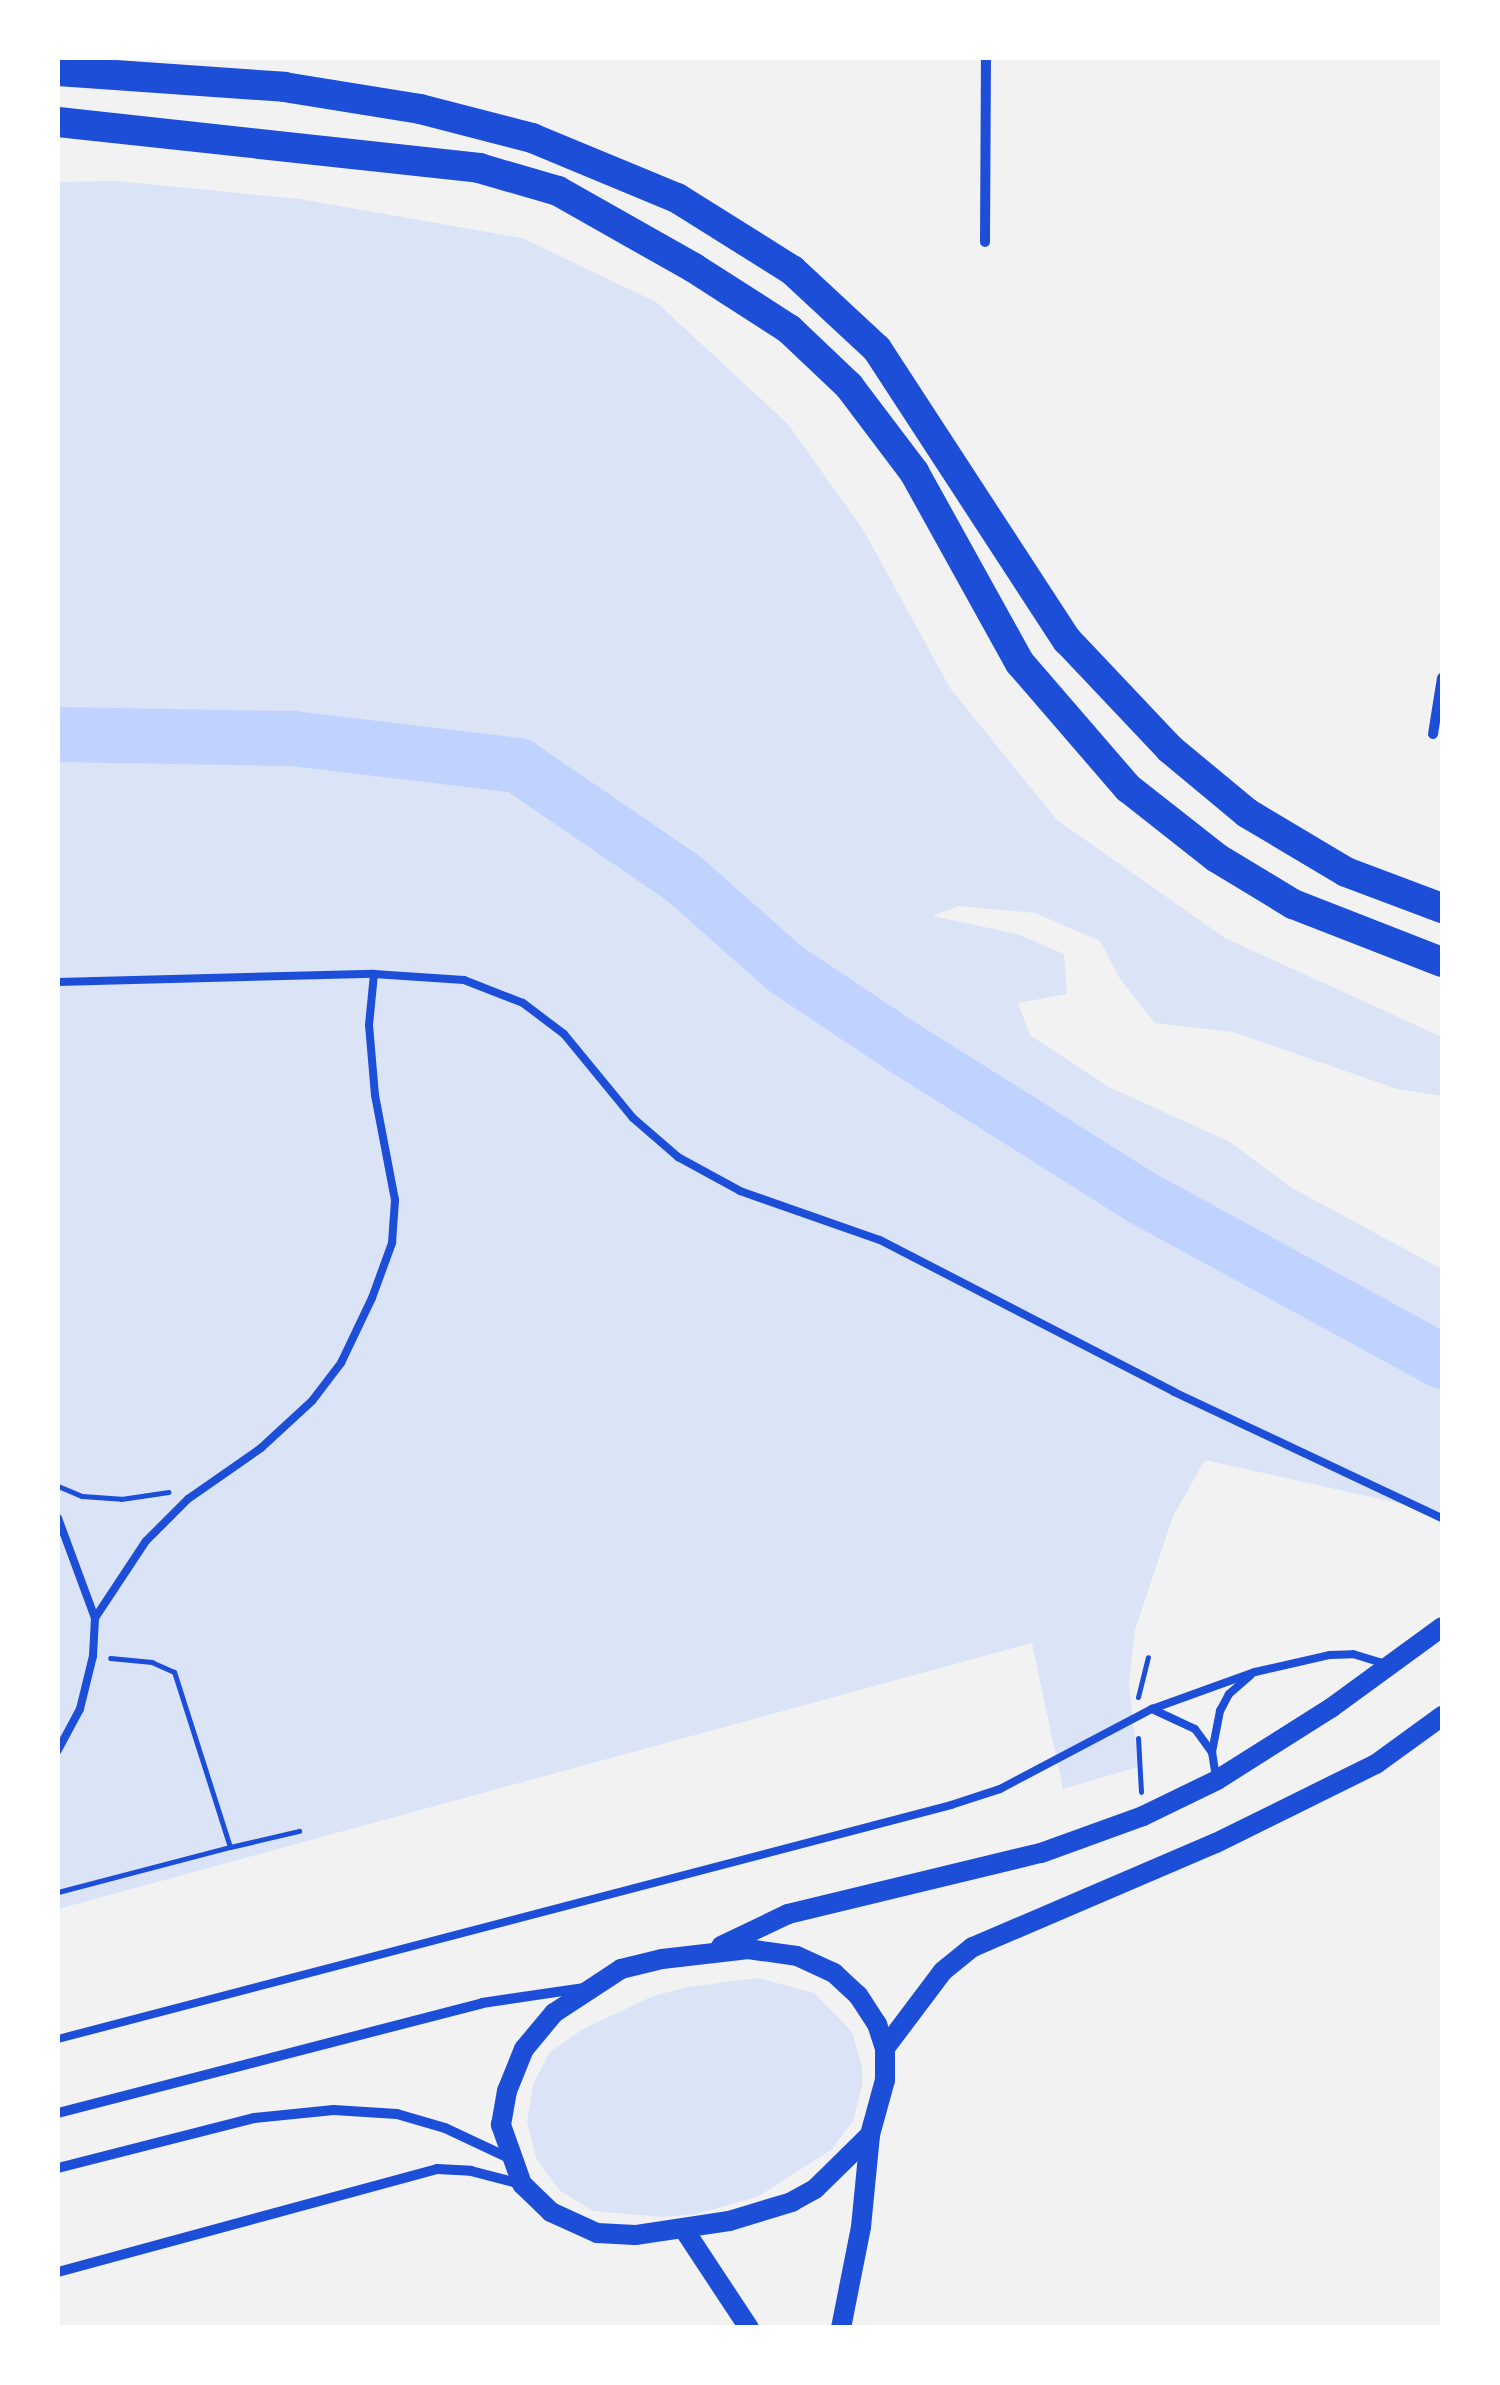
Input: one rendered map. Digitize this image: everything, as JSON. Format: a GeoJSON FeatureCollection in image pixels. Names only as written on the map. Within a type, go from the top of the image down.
{"type":"FeatureCollection","features":[{"type":"Feature","properties":{"kind":"highway"},"geometry":{"type":"LineString","coordinates":[[58,71],[284,87],[420,109],[532,138],[677,198],[792,270],[876,349],[1067,640],[1170,749],[1247,813],[1346,872],[1442,908]]}},
{"type":"Feature","properties":{"kind":"highway"},"geometry":{"type":"LineString","coordinates":[[58,122],[479,168],[558,191],[694,268],[789,329],[850,386],[914,472],[1020,663],[1128,788],[1216,858],[1294,904],[1442,962]]}},
{"type":"Feature","properties":{"kind":"main road"},"geometry":{"type":"LineString","coordinates":[[708,1952],[788,1914],[848,1896],[1041,1853],[1143,1816],[1217,1780],[1331,1708],[1442,1627]]}},
{"type":"Feature","properties":{"kind":"main road"},"geometry":{"type":"LineString","coordinates":[[885,2048],[943,1970],[972,1947],[1216,1843],[1376,1764],[1442,1716]]}},
{"type":"Feature","properties":{"kind":"main road"},"geometry":{"type":"LineString","coordinates":[[841,2328],[861,2226],[870,2134],[882,2102],[885,2048],[877,2024],[858,1995],[834,1973],[797,1956],[748,1949],[708,1952],[622,1969],[554,2013],[524,2049],[508,2092],[502,2126],[522,2184],[551,2212],[597,2233],[686,2231],[792,2202],[838,2170],[870,2134]]}},
{"type":"Feature","properties":{"kind":"main road"},"geometry":{"type":"LineString","coordinates":[[686,2231],[749,2328]]}},
{"type":"Feature","properties":{"kind":"street"},"geometry":{"type":"LineString","coordinates":[[984,242],[986,58]]}},
{"type":"Feature","properties":{"kind":"street"},"geometry":{"type":"LineString","coordinates":[[1433,734],[1442,678]]}},
{"type":"Feature","properties":{"kind":"street"},"geometry":{"type":"LineString","coordinates":[[58,2113],[482,2003],[589,1988]]}},
{"type":"Feature","properties":{"kind":"street"},"geometry":{"type":"LineString","coordinates":[[58,2168],[254,2118],[334,2110],[397,2114],[445,2128],[510,2158]]}},
{"type":"Feature","properties":{"kind":"street"},"geometry":{"type":"LineString","coordinates":[[58,2272],[437,2169],[471,2171],[522,2184]]}},
{"type":"Feature","properties":{"kind":"lane"},"geometry":{"type":"LineString","coordinates":[[58,982],[374,974],[464,980],[524,1003],[564,1034],[633,1118],[678,1157],[740,1191],[880,1240],[1174,1392],[1442,1518]]}},
{"type":"Feature","properties":{"kind":"lane"},"geometry":{"type":"LineString","coordinates":[[95,1618],[146,1541],[206,1487],[261,1448],[312,1400],[341,1363],[392,1243],[396,1200],[375,1095],[370,1024],[374,974]]}},
{"type":"Feature","properties":{"kind":"lane"},"geometry":{"type":"LineString","coordinates":[[58,1518],[95,1618],[92,1656],[80,1709],[58,1750]]}},
{"type":"Feature","properties":{"kind":"lane"},"geometry":{"type":"LineString","coordinates":[[58,2039],[951,1806],[1000,1789],[1152,1709],[1254,1672],[1330,1655],[1353,1654],[1388,1665]]}},
{"type":"Feature","properties":{"kind":"lane"},"geometry":{"type":"LineString","coordinates":[[1217,1780],[1212,1752],[1220,1711],[1229,1694],[1254,1672]]}},
{"type":"Feature","properties":{"kind":"lane"},"geometry":{"type":"LineString","coordinates":[[1152,1709],[1194,1729],[1212,1752]]}},
{"type":"Feature","properties":{"kind":"path"},"geometry":{"type":"LineString","coordinates":[[58,1486],[82,1496],[121,1499],[206,1487]]}},
{"type":"Feature","properties":{"kind":"path"},"geometry":{"type":"LineString","coordinates":[[92,1656],[152,1662],[174,1672],[230,1847]]}},
{"type":"Feature","properties":{"kind":"path"},"geometry":{"type":"LineString","coordinates":[[58,1892],[299,1831]]}},
{"type":"Feature","properties":{"kind":"shaded area"},"geometry":{"type":"Polygon","coordinates":[[[117,181],[300,199],[522,238],[656,302],[788,424],[864,531],[950,688],[1057,820],[1225,938],[1442,1037],[1442,1096],[1397,1089],[1233,1032],[1155,1023],[1120,979],[1100,941],[1035,913],[959,906],[933,916],[1017,934],[1064,954],[1067,994],[1018,1003],[1030,1035],[1109,1087],[1230,1142],[1292,1188],[1442,1269],[1442,1513],[1205,1460],[1173,1516],[1135,1630],[1129,1684],[1138,1767],[1063,1789],[1032,1643],[58,1909],[58,182],[117,181]]]}},
{"type":"Feature","properties":{"kind":"shaded area"},"geometry":{"type":"Polygon","coordinates":[[[758,1978],[814,1993],[852,2032],[862,2067],[862,2086],[853,2121],[831,2150],[759,2196],[697,2214],[663,2217],[593,2211],[559,2190],[536,2158],[527,2121],[533,2084],[550,2052],[583,2029],[653,1996],[758,1978]]]}},
{"type":"Feature","properties":{"kind":"waterway"},"geometry":{"type":"LineString","coordinates":[[58,734],[292,738],[518,765],[683,878],[786,969],[903,1047],[1141,1197],[1442,1361]]}}]}
